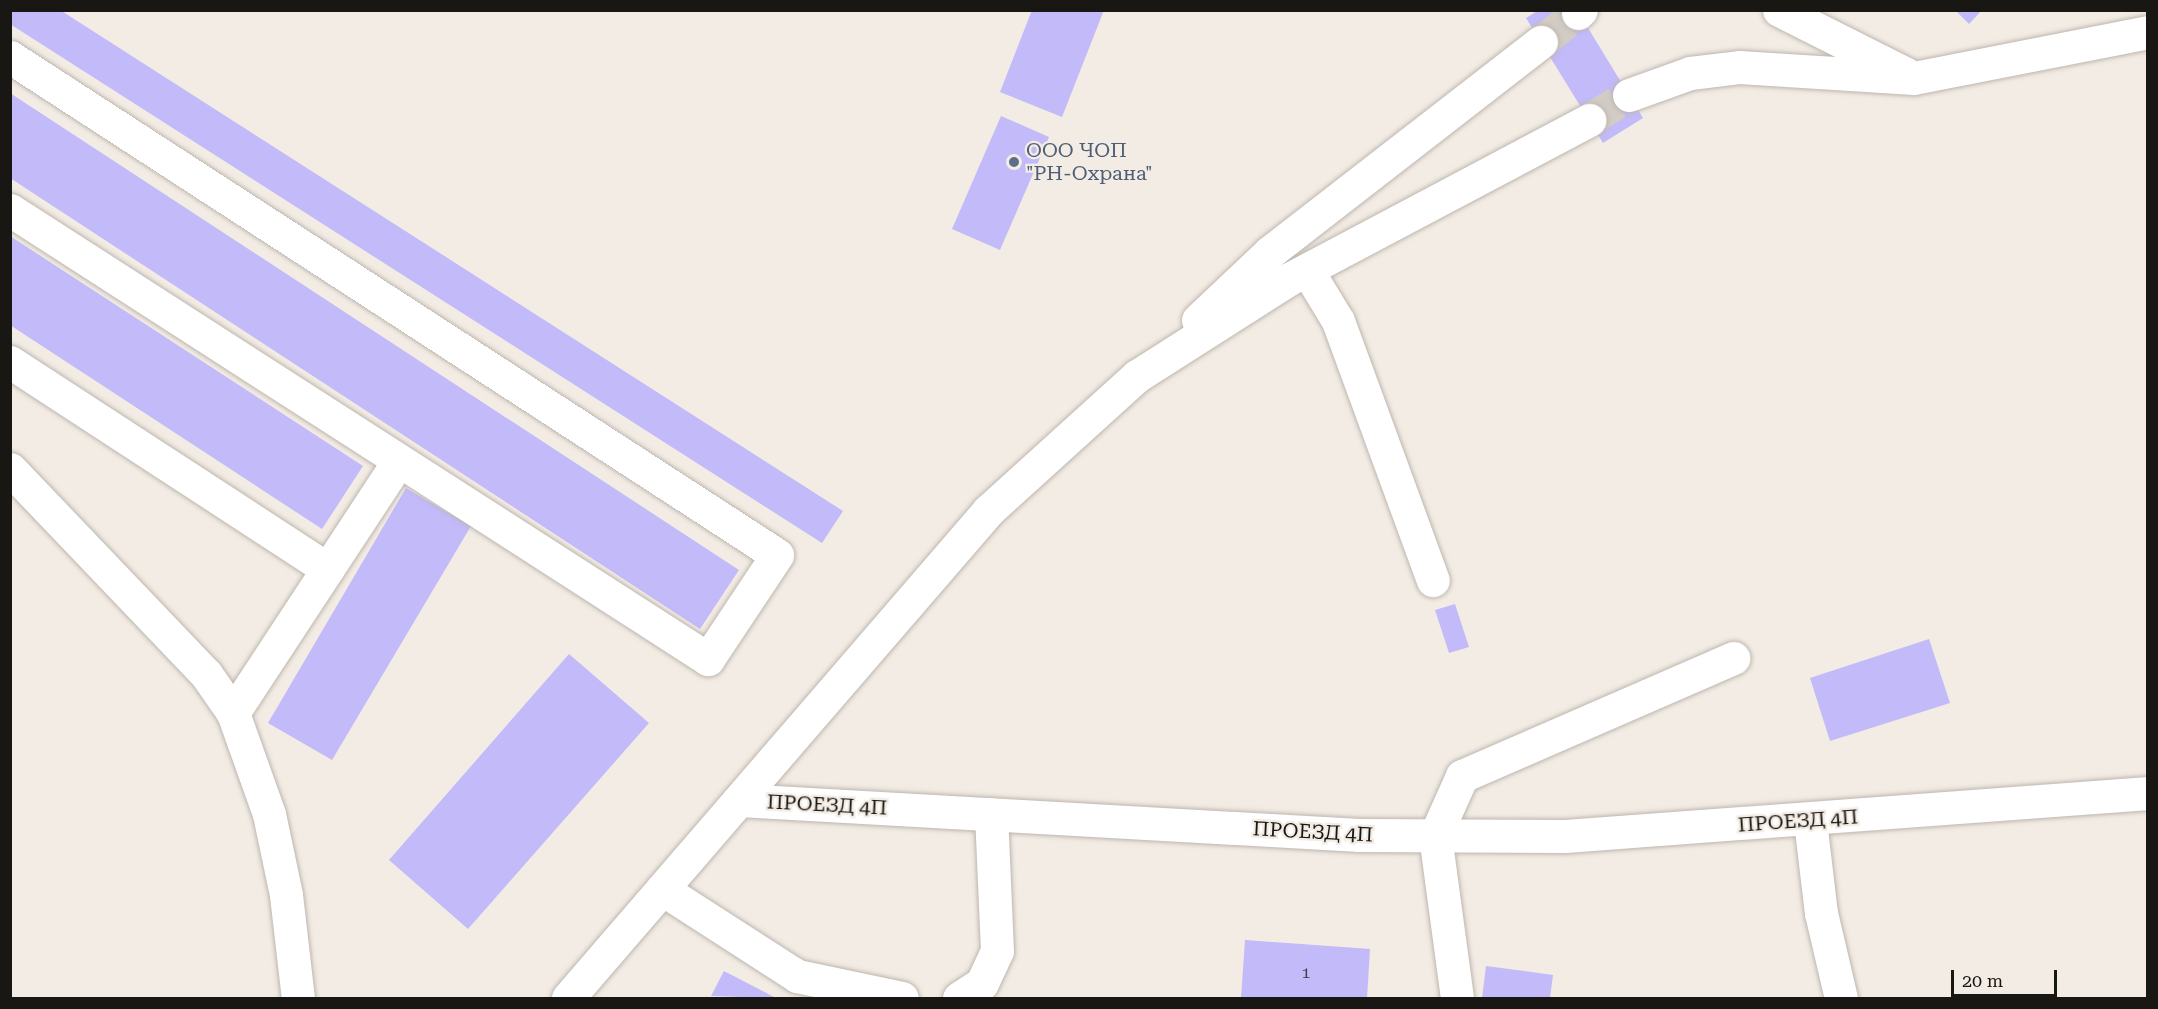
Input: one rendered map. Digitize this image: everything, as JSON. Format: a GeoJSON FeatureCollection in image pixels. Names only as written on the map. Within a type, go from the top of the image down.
{"type":"FeatureCollection","features":[{"type":"Feature","properties":{"kind":"street"},"geometry":{"type":"LineString","coordinates":[[1779,10],[1914,78]]}},
{"type":"Feature","properties":{"kind":"street"},"geometry":{"type":"LineString","coordinates":[[1629,95],[1690,73],[1739,67],[1914,78],[2148,32]]}},
{"type":"Feature","properties":{"kind":"street"},"geometry":{"type":"LineString","coordinates":[[739,800],[988,511],[1270,252],[1541,42]]}},
{"type":"Feature","properties":{"kind":"street"},"geometry":{"type":"LineString","coordinates":[[10,57],[777,555],[708,659],[397,463],[10,210]]}},
{"type":"Feature","properties":{"kind":"street"},"geometry":{"type":"LineString","coordinates":[[1137,376],[1307,270],[1588,120]]}},
{"type":"Feature","properties":{"kind":"street"},"geometry":{"type":"LineString","coordinates":[[1307,270],[1338,321],[1433,580]]}},
{"type":"Feature","properties":{"kind":"street"},"geometry":{"type":"LineString","coordinates":[[10,362],[327,569]]}},
{"type":"Feature","properties":{"kind":"street"},"geometry":{"type":"LineString","coordinates":[[233,713],[397,463]]}},
{"type":"Feature","properties":{"kind":"street"},"geometry":{"type":"LineString","coordinates":[[10,469],[206,674],[233,713],[269,814],[286,895],[298,999]]}},
{"type":"Feature","properties":{"kind":"street"},"geometry":{"type":"LineString","coordinates":[[1457,999],[1435,836],[1462,776],[1732,658]]}},
{"type":"Feature","properties":{"kind":"street","name":"ПРОЕЗД 4П"},"geometry":{"type":"LineString","coordinates":[[568,999],[739,800],[1435,836],[1565,836],[1810,821],[2148,793]]}},
{"type":"Feature","properties":{"kind":"street"},"geometry":{"type":"LineString","coordinates":[[959,999],[982,983],[997,951],[990,814]]}},
{"type":"Feature","properties":{"kind":"street"},"geometry":{"type":"LineString","coordinates":[[1810,821],[1821,913],[1840,999]]}},
{"type":"Feature","properties":{"kind":"street"},"geometry":{"type":"LineString","coordinates":[[662,889],[797,976],[902,999]]}},
{"type":"Feature","properties":{"kind":"building"},"geometry":{"type":"Polygon","coordinates":[[[10,10],[60,10],[843,511],[822,543],[10,24],[10,10]]]}},
{"type":"Feature","properties":{"kind":"building"},"geometry":{"type":"Polygon","coordinates":[[[1032,10],[1104,10],[1062,117],[1000,92],[1032,10]]]}},
{"type":"Feature","properties":{"kind":"building"},"geometry":{"type":"Polygon","coordinates":[[[1539,10],[1577,10],[1643,118],[1603,143],[1526,18],[1539,10]]]}},
{"type":"Feature","properties":{"kind":"building"},"geometry":{"type":"Polygon","coordinates":[[[1955,10],[1982,10],[1969,24],[1955,10]]]}},
{"type":"Feature","properties":{"kind":"building"},"geometry":{"type":"Polygon","coordinates":[[[10,93],[739,570],[700,629],[10,178],[10,93]]]}},
{"type":"Feature","properties":{"kind":"building"},"geometry":{"type":"Polygon","coordinates":[[[1001,116],[1049,137],[1000,250],[952,229],[1001,116]]]}},
{"type":"Feature","properties":{"kind":"building"},"geometry":{"type":"Polygon","coordinates":[[[10,236],[363,466],[322,529],[10,325],[10,236]]]}},
{"type":"Feature","properties":{"kind":"building"},"geometry":{"type":"Polygon","coordinates":[[[406,488],[471,526],[332,760],[268,723],[406,488]]]}},
{"type":"Feature","properties":{"kind":"building"},"geometry":{"type":"Polygon","coordinates":[[[1455,604],[1469,647],[1449,653],[1435,610],[1455,604]]]}},
{"type":"Feature","properties":{"kind":"building"},"geometry":{"type":"Polygon","coordinates":[[[1929,639],[1950,703],[1830,741],[1810,678],[1929,639]]]}},
{"type":"Feature","properties":{"kind":"building"},"geometry":{"type":"Polygon","coordinates":[[[569,654],[649,723],[468,929],[389,860],[569,654]]]}},
{"type":"Feature","properties":{"kind":"building"},"geometry":{"type":"Polygon","coordinates":[[[1245,940],[1370,949],[1367,998],[1241,998],[1245,940]]]}},
{"type":"Feature","properties":{"kind":"building"},"geometry":{"type":"Polygon","coordinates":[[[1486,966],[1553,975],[1550,998],[1482,998],[1486,966]]]}},
{"type":"Feature","properties":{"kind":"building"},"geometry":{"type":"Polygon","coordinates":[[[724,971],[776,998],[711,996],[724,971]]]}},
{"type":"Feature","properties":{"kind":"tunnel"},"geometry":{"type":"LineString","coordinates":[[1541,42],[1578,13]]}},
{"type":"Feature","properties":{"kind":"tunnel"},"geometry":{"type":"LineString","coordinates":[[1589,120],[1629,95]]}},
{"type":"Feature","properties":{"kind":"place","name":"ООО ЧОП \"РН-Охрана\""},"geometry":{"type":"Point","coordinates":[1014,162]}}]}
